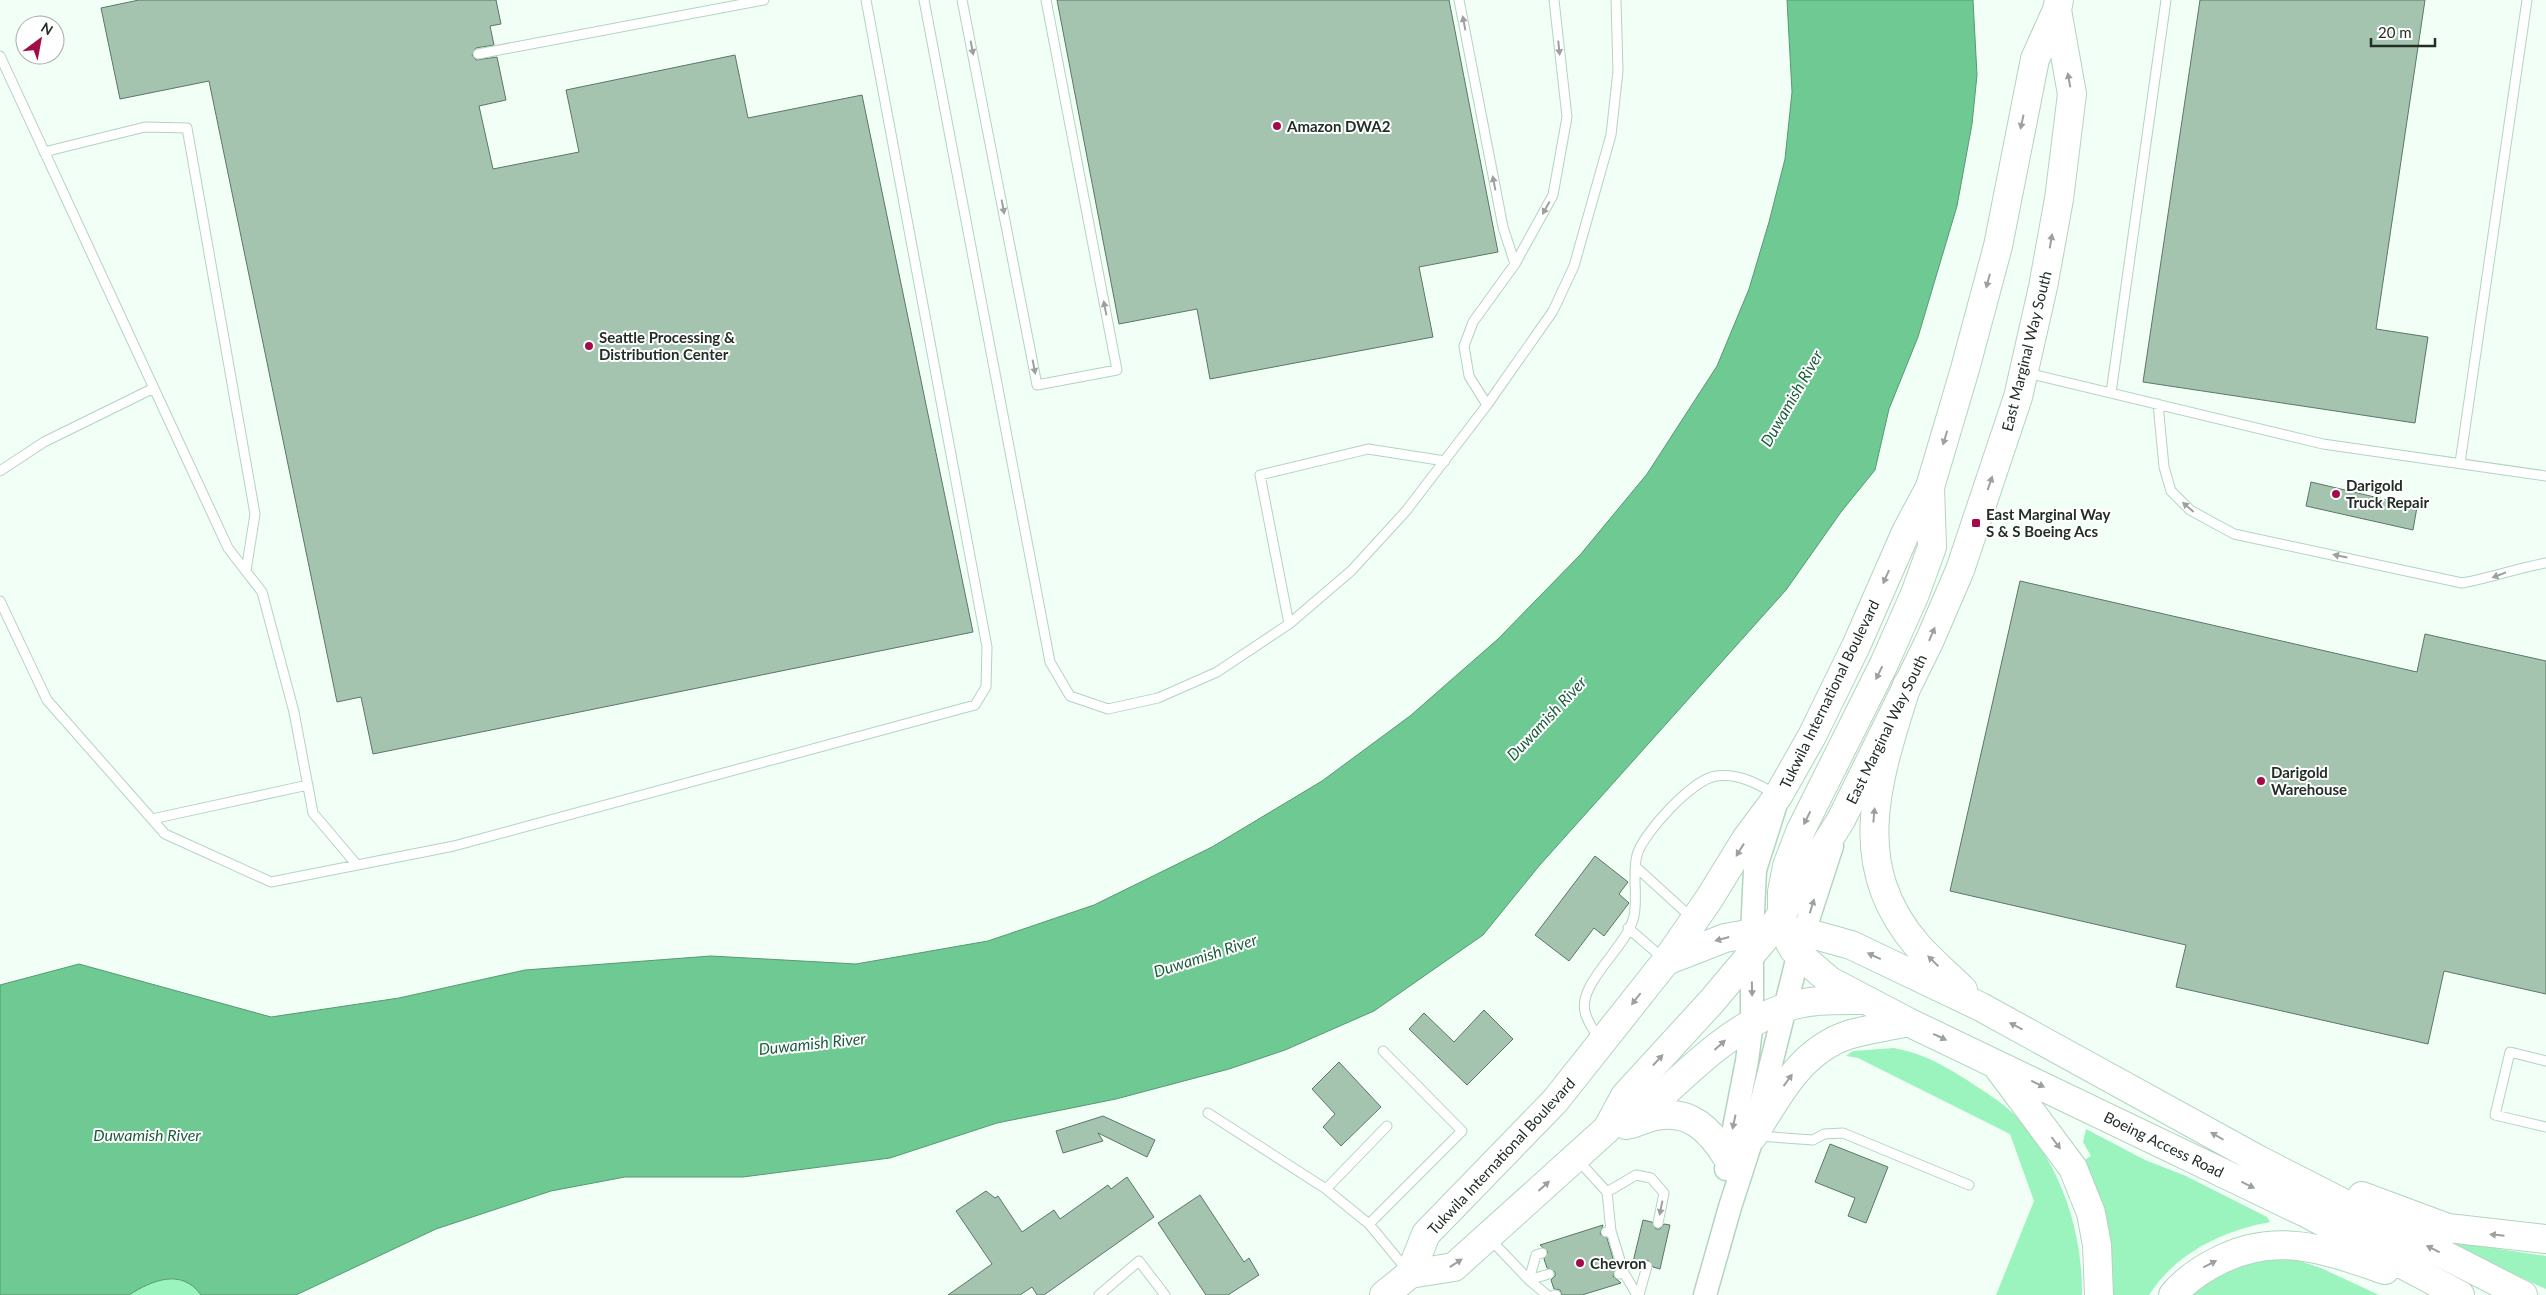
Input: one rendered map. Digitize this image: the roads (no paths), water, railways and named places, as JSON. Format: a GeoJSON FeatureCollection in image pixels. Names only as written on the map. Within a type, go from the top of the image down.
{"type":"FeatureCollection","features":[{"type":"Feature","properties":{"kind":"main road","name":"East Marginal Way South"},"geometry":{"type":"LineString","coordinates":[[1777,936],[1842,820],[1929,642],[1960,570],[1994,472],[2023,373],[2043,287],[2062,181],[2072,94],[2058,5]]}},
{"type":"Feature","properties":{"kind":"main road","name":"East Marginal Way South"},"geometry":{"type":"LineString","coordinates":[[1930,487],[1965,370],[1998,246],[2035,59],[2058,5]]}},
{"type":"Feature","properties":{"kind":"main road","name":"Tukwila International Boulevard"},"geometry":{"type":"LineString","coordinates":[[1410,1274],[1426,1234],[1555,1101],[1666,961],[1746,840],[1778,796],[1856,646],[1906,532],[1930,487]]}},
{"type":"Feature","properties":{"kind":"main road"},"geometry":{"type":"LineString","coordinates":[[1619,1126],[1625,1096],[1777,936],[1782,892],[1792,851],[1884,664],[1915,594],[1932,547],[1930,487]]}},
{"type":"Feature","properties":{"kind":"main road"},"geometry":{"type":"LineString","coordinates":[[1907,685],[1879,774],[1873,819],[1878,869],[1898,918],[1917,945],[1981,1007]]}},
{"type":"Feature","properties":{"kind":"main road"},"geometry":{"type":"LineString","coordinates":[[1666,961],[1725,938],[1777,936],[1851,946],[1981,1007]]}},
{"type":"Feature","properties":{"kind":"main road","name":"Boeing Access Road"},"geometry":{"type":"LineString","coordinates":[[1777,936],[1830,981],[1865,1000],[2306,1213],[2460,1295]]}},
{"type":"Feature","properties":{"kind":"main road"},"geometry":{"type":"LineString","coordinates":[[1384,1295],[1410,1274],[1454,1267],[1575,1158],[1619,1126],[1727,1039],[1752,1022],[1785,1008],[1824,1001],[1865,1000]]}},
{"type":"Feature","properties":{"kind":"main road","name":"Boeing Access Road"},"geometry":{"type":"LineString","coordinates":[[1981,1007],[2259,1160],[2523,1295]]}},
{"type":"Feature","properties":{"kind":"main road"},"geometry":{"type":"LineString","coordinates":[[1753,1136],[1794,1072],[1820,1048],[1849,1034],[1908,1022]]}},
{"type":"Feature","properties":{"kind":"main road"},"geometry":{"type":"LineString","coordinates":[[1994,1062],[2073,1168],[2091,1213],[2097,1245],[2099,1295]]}},
{"type":"Feature","properties":{"kind":"main road"},"geometry":{"type":"LineString","coordinates":[[1619,1126],[1667,1114],[1688,1117],[1705,1128],[1714,1137],[1727,1157]]}},
{"type":"Feature","properties":{"kind":"main road"},"geometry":{"type":"LineString","coordinates":[[2259,1160],[2448,1228],[2546,1239]]}},
{"type":"Feature","properties":{"kind":"main road"},"geometry":{"type":"LineString","coordinates":[[2173,1295],[2204,1267],[2240,1250],[2268,1244],[2304,1246],[2336,1254],[2448,1295]]}},
{"type":"Feature","properties":{"kind":"street"},"geometry":{"type":"LineString","coordinates":[[1705,1295],[1753,1136],[1785,1008],[1777,936],[1755,870],[1778,796]]}},
{"type":"Feature","properties":{"kind":"street"},"geometry":{"type":"LineString","coordinates":[[1730,1207],[1725,1184],[1727,1157],[1747,1061],[1752,1022],[1777,936]]}},
{"type":"Feature","properties":{"kind":"lane"},"geometry":{"type":"LineString","coordinates":[[478,54],[764,0]]}},
{"type":"Feature","properties":{"kind":"lane"},"geometry":{"type":"LineString","coordinates":[[0,601],[47,700],[165,834],[271,882],[454,846],[975,704],[986,686],[987,647],[866,0]]}},
{"type":"Feature","properties":{"kind":"lane"},"geometry":{"type":"LineString","coordinates":[[924,0],[1050,662],[1070,696],[1108,709],[1158,698],[1217,672],[1289,624],[1351,571],[1406,511],[1487,405],[1554,311],[1574,266],[1611,135],[1618,71],[1616,0]]}},
{"type":"Feature","properties":{"kind":"lane"},"geometry":{"type":"LineString","coordinates":[[962,0],[1037,385],[1117,370],[1046,0]]}},
{"type":"Feature","properties":{"kind":"lane"},"geometry":{"type":"LineString","coordinates":[[1459,0],[1503,228],[1515,264]]}},
{"type":"Feature","properties":{"kind":"lane"},"geometry":{"type":"LineString","coordinates":[[1487,405],[1469,376],[1464,346],[1472,322],[1515,264],[1553,195],[1566,117],[1554,0]]}},
{"type":"Feature","properties":{"kind":"lane"},"geometry":{"type":"LineString","coordinates":[[2111,393],[2166,0]]}},
{"type":"Feature","properties":{"kind":"lane"},"geometry":{"type":"LineString","coordinates":[[2460,463],[2527,0]]}},
{"type":"Feature","properties":{"kind":"lane"},"geometry":{"type":"LineString","coordinates":[[0,56],[228,548],[262,592],[294,712],[313,813],[357,865]]}},
{"type":"Feature","properties":{"kind":"lane"},"geometry":{"type":"LineString","coordinates":[[44,152],[145,128],[187,128],[255,514],[246,571]]}},
{"type":"Feature","properties":{"kind":"lane"},"geometry":{"type":"LineString","coordinates":[[2023,373],[2323,444],[2546,476]]}},
{"type":"Feature","properties":{"kind":"lane"},"geometry":{"type":"LineString","coordinates":[[0,471],[44,442],[154,388]]}},
{"type":"Feature","properties":{"kind":"lane"},"geometry":{"type":"LineString","coordinates":[[2158,404],[2164,467],[2171,491],[2190,510],[2234,534],[2462,583],[2491,578],[2519,567],[2546,563]]}},
{"type":"Feature","properties":{"kind":"lane"},"geometry":{"type":"LineString","coordinates":[[1289,624],[1260,475],[1368,449],[1445,461]]}},
{"type":"Feature","properties":{"kind":"lane"},"geometry":{"type":"LineString","coordinates":[[1602,1044],[1585,1013],[1584,1001],[1587,989],[1621,946],[1634,916],[1637,855],[1654,826],[1698,784],[1715,776],[1741,778],[1757,783],[1778,796]]}},
{"type":"Feature","properties":{"kind":"lane"},"geometry":{"type":"LineString","coordinates":[[152,819],[308,785]]}},
{"type":"Feature","properties":{"kind":"lane"},"geometry":{"type":"LineString","coordinates":[[1636,867],[1694,921]]}},
{"type":"Feature","properties":{"kind":"lane"},"geometry":{"type":"LineString","coordinates":[[1628,928],[1666,961]]}},
{"type":"Feature","properties":{"kind":"lane"},"geometry":{"type":"LineString","coordinates":[[1369,1224],[1462,1131],[1382,1051]]}},
{"type":"Feature","properties":{"kind":"lane"},"geometry":{"type":"LineString","coordinates":[[2546,1061],[2510,1052],[2495,1115],[2546,1127]]}},
{"type":"Feature","properties":{"kind":"lane"},"geometry":{"type":"LineString","coordinates":[[1208,1113],[1326,1189],[1369,1224],[1410,1274]]}},
{"type":"Feature","properties":{"kind":"lane"},"geometry":{"type":"LineString","coordinates":[[1326,1189],[1387,1126]]}},
{"type":"Feature","properties":{"kind":"lane"},"geometry":{"type":"LineString","coordinates":[[1753,1136],[1813,1140],[1824,1134],[1843,1133],[1969,1185]]}},
{"type":"Feature","properties":{"kind":"lane"},"geometry":{"type":"LineString","coordinates":[[1575,1158],[1607,1192],[1608,1232],[1621,1274],[1638,1295]]}},
{"type":"Feature","properties":{"kind":"lane"},"geometry":{"type":"LineString","coordinates":[[1607,1192],[1636,1175],[1651,1178],[1664,1193],[1658,1223]]}},
{"type":"Feature","properties":{"kind":"lane"},"geometry":{"type":"LineString","coordinates":[[1488,1236],[1528,1280],[1547,1295]]}},
{"type":"Feature","properties":{"kind":"lane"},"geometry":{"type":"LineString","coordinates":[[1528,1280],[1536,1256],[1542,1253]]}},
{"type":"Feature","properties":{"kind":"lane"},"geometry":{"type":"LineString","coordinates":[[1099,1295],[1139,1261],[1166,1295]]}},
{"type":"Feature","properties":{"kind":"lane"},"geometry":{"type":"LineString","coordinates":[[1638,1295],[1647,1266]]}},
{"type":"Feature","properties":{"kind":"lane"},"geometry":{"type":"LineString","coordinates":[[1528,1280],[1549,1274]]}},
{"type":"Feature","properties":{"kind":"water","name":"Duwamish River"},"geometry":{"type":"Polygon","coordinates":[[[1787,0],[1973,0],[1977,75],[1972,124],[1957,206],[1918,337],[1889,409],[1875,470],[1841,512],[1786,590],[1539,866],[1483,935],[1374,1011],[1285,1050],[1229,1069],[1116,1099],[997,1123],[890,1158],[743,1177],[625,1177],[551,1191],[436,1229],[296,1295],[201,1295],[185,1282],[176,1279],[166,1279],[147,1285],[129,1295],[0,1295],[0,985],[79,964],[271,1017],[399,998],[525,970],[711,956],[856,964],[988,941],[1094,905],[1212,847],[1322,781],[1410,716],[1498,639],[1580,555],[1647,474],[1717,366],[1749,289],[1785,159],[1792,92],[1787,0]]]}},
{"type":"Feature","properties":{"kind":"place","name":"Amazon DWA2"},"geometry":{"type":"Point","coordinates":[1277,126]}},
{"type":"Feature","properties":{"kind":"place","name":"Seattle Processing & Distribution Center"},"geometry":{"type":"Point","coordinates":[589,346]}},
{"type":"Feature","properties":{"kind":"place","name":"Darigold Truck Repair"},"geometry":{"type":"Point","coordinates":[2336,494]}},
{"type":"Feature","properties":{"kind":"place","name":"East Marginal Way S & S Boeing Acs"},"geometry":{"type":"Point","coordinates":[1976,523]}},
{"type":"Feature","properties":{"kind":"place","name":"Darigold Warehouse"},"geometry":{"type":"Point","coordinates":[2261,781]}},
{"type":"Feature","properties":{"kind":"place","name":"Chevron"},"geometry":{"type":"Point","coordinates":[1580,1263]}}]}
